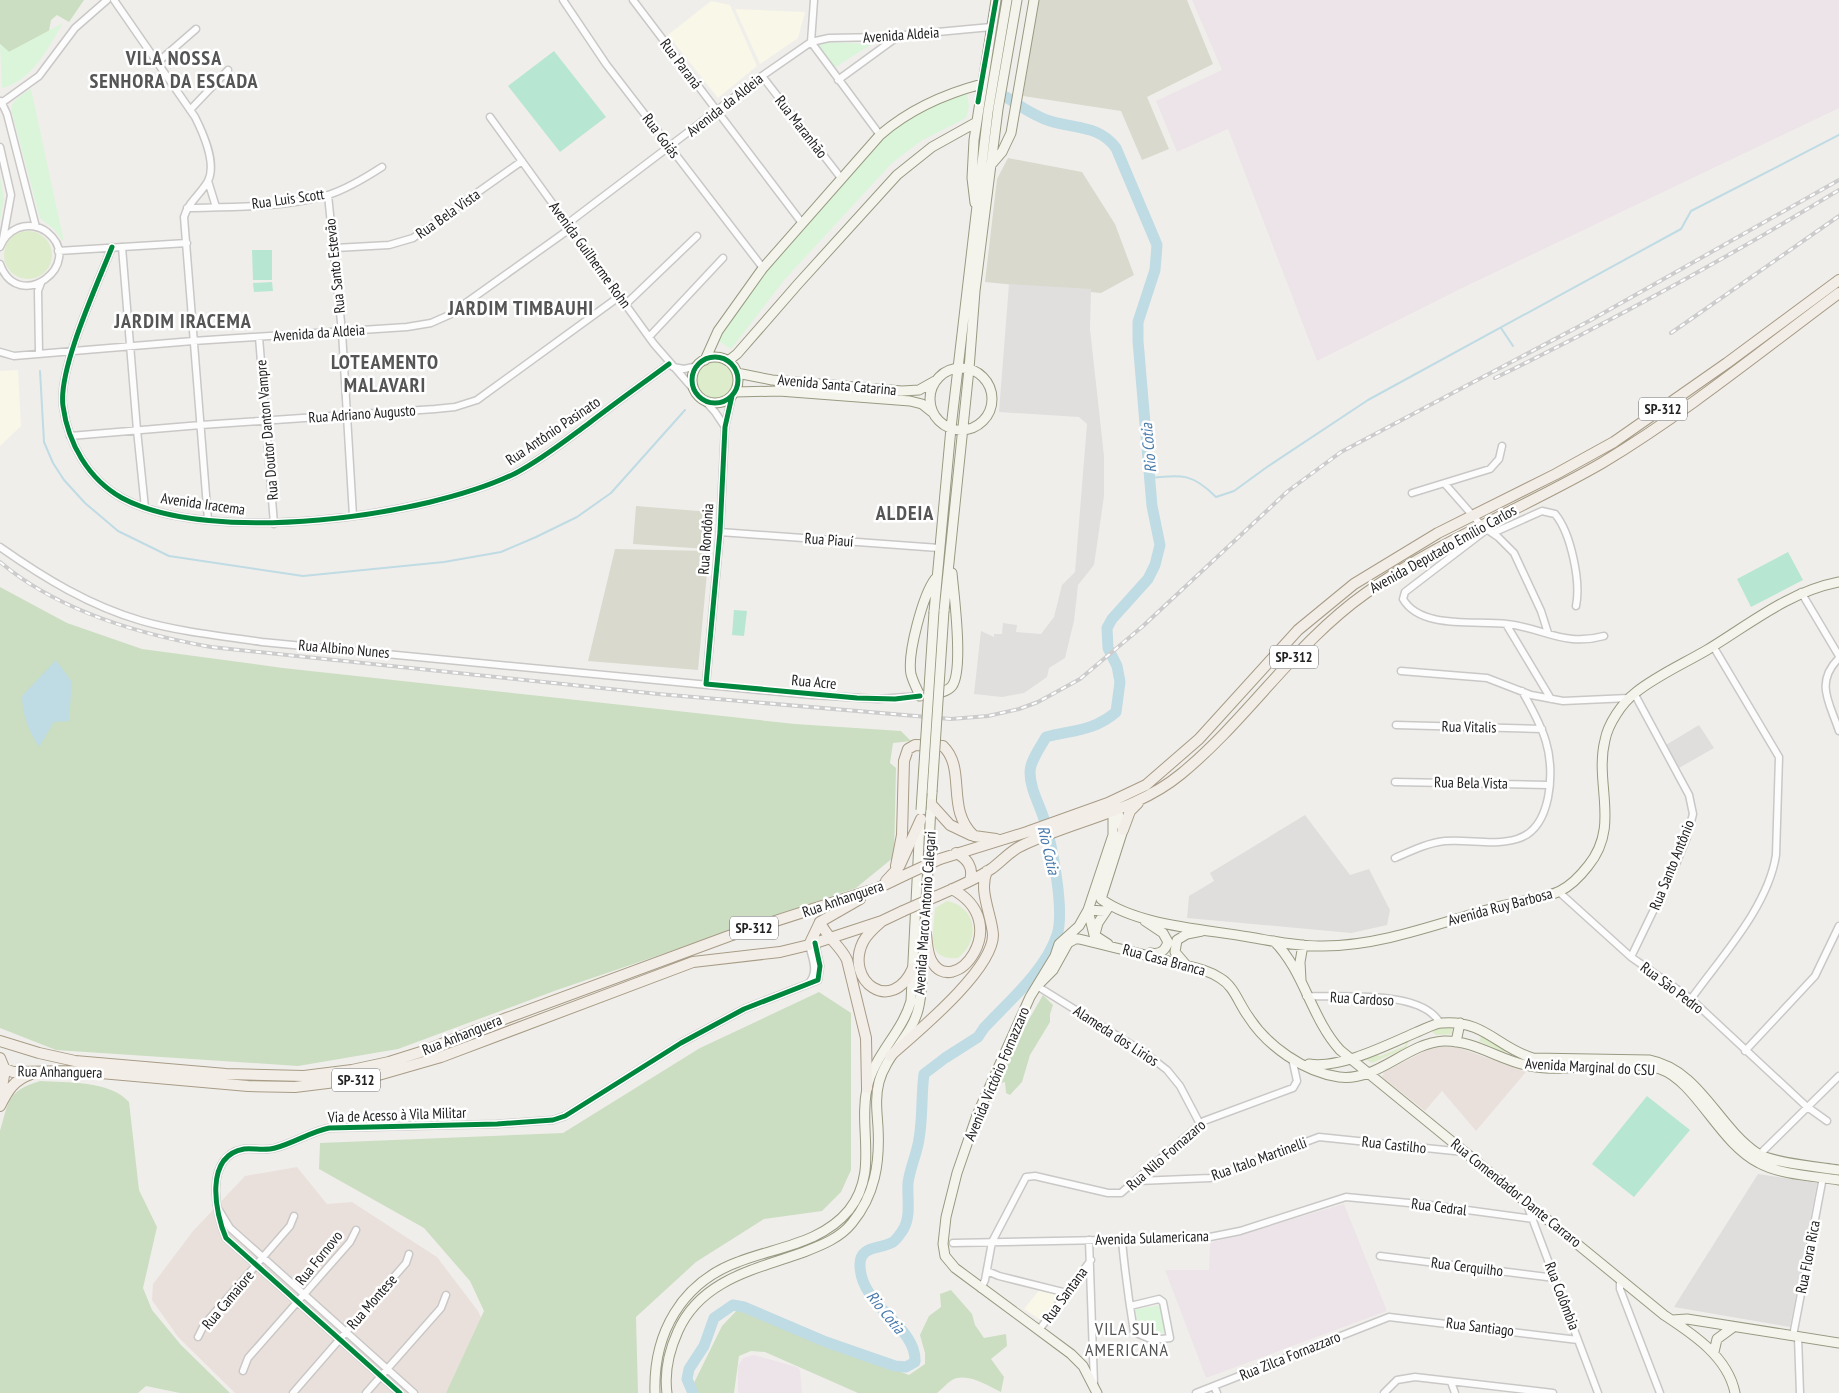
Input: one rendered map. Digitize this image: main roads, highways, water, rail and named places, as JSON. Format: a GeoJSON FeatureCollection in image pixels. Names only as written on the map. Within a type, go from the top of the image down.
{"type":"FeatureCollection","features":[{"type":"Feature","properties":{"kind":"main road"},"geometry":{"type":"LineString","coordinates":[[976,211],[972,183],[975,123],[996,0]]}},
{"type":"Feature","properties":{"kind":"main road"},"geometry":{"type":"LineString","coordinates":[[976,211],[988,112],[1006,0]]}},
{"type":"Feature","properties":{"kind":"main road"},"geometry":{"type":"LineString","coordinates":[[936,578],[923,604],[914,643],[911,672],[920,696],[951,688],[956,678],[957,627],[950,556],[975,292],[990,166],[1017,0]]}},
{"type":"Feature","properties":{"kind":"main road"},"geometry":{"type":"LineString","coordinates":[[990,166],[1007,143],[1014,121],[1034,0]]}},
{"type":"Feature","properties":{"kind":"main road"},"geometry":{"type":"LineString","coordinates":[[711,343],[737,373],[738,386],[733,394],[718,403],[705,401],[695,390],[693,378],[711,343],[763,268],[880,135],[902,118],[928,104],[953,92],[982,84]]}},
{"type":"Feature","properties":{"kind":"main road"},"geometry":{"type":"LineString","coordinates":[[701,363],[724,359],[737,354],[897,176],[932,148],[975,123]]}},
{"type":"Feature","properties":{"kind":"main road","name":"Avenida Marco Antonio Calegari"},"geometry":{"type":"LineString","coordinates":[[655,1393],[656,1356],[661,1338],[681,1302],[694,1289],[707,1278],[737,1262],[810,1239],[829,1229],[851,1207],[861,1189],[865,1171],[867,1088],[875,1066],[907,1013],[912,996],[936,578],[976,211]]}},
{"type":"Feature","properties":{"kind":"main road","name":"Avenida Deputado Emílio Carlos"},"geometry":{"type":"LineString","coordinates":[[1113,806],[1146,785],[1187,750],[1298,630],[1339,595],[1412,548],[1614,442],[1727,363],[1839,280]]}},
{"type":"Feature","properties":{"kind":"main road","name":"Avenida Deputado Emílio Carlos"},"geometry":{"type":"LineString","coordinates":[[905,875],[956,853],[1005,840],[1028,837],[1113,806],[1144,798],[1170,782],[1194,763],[1338,614],[1382,582],[1484,528],[1635,442],[1839,293]]}},
{"type":"Feature","properties":{"kind":"main road"},"geometry":{"type":"LineString","coordinates":[[951,428],[963,430],[981,422],[989,412],[992,399],[985,380],[969,370],[958,368]]}},
{"type":"Feature","properties":{"kind":"main road","name":"Avenida Santa Catarina"},"geometry":{"type":"LineString","coordinates":[[737,373],[772,380],[902,391],[919,390],[936,382],[945,372],[958,368]]}},
{"type":"Feature","properties":{"kind":"main road"},"geometry":{"type":"LineString","coordinates":[[932,412],[930,399],[936,382]]}},
{"type":"Feature","properties":{"kind":"main road","name":"Avenida Santa Catarina"},"geometry":{"type":"LineString","coordinates":[[733,394],[779,391],[910,401],[922,404],[940,422],[951,428]]}},
{"type":"Feature","properties":{"kind":"main road","name":"Avenida Marco Antonio Calegari"},"geometry":{"type":"LineString","coordinates":[[667,1393],[667,1362],[673,1342],[689,1311],[702,1297],[736,1275],[818,1247],[836,1237],[851,1225],[862,1210],[875,1181],[879,1143],[877,1095],[879,1083],[890,1056],[912,1025],[918,1010],[926,934],[931,804],[944,611],[950,556]]}},
{"type":"Feature","properties":{"kind":"main road","name":"Avenida Ruy Barbosa"},"geometry":{"type":"LineString","coordinates":[[1088,910],[1108,908],[1142,918],[1209,930],[1274,941],[1324,946],[1366,941],[1559,892],[1588,867],[1601,844],[1607,814],[1602,763],[1604,742],[1610,727],[1632,696],[1776,605],[1802,592],[1839,582]]}},
{"type":"Feature","properties":{"kind":"main road"},"geometry":{"type":"LineString","coordinates":[[894,874],[902,835],[904,761],[908,749],[915,745],[944,746],[948,751],[954,765],[958,812],[966,829],[974,836]]}},
{"type":"Feature","properties":{"kind":"main road"},"geometry":{"type":"LineString","coordinates":[[1118,832],[1130,811],[1144,798]]}},
{"type":"Feature","properties":{"kind":"main road"},"geometry":{"type":"LineString","coordinates":[[931,804],[950,825],[974,836],[1005,840]]}},
{"type":"Feature","properties":{"kind":"main road"},"geometry":{"type":"LineString","coordinates":[[1094,935],[1098,922],[1108,908],[1101,899],[1120,844],[1113,806]]}},
{"type":"Feature","properties":{"kind":"main road"},"geometry":{"type":"LineString","coordinates":[[812,944],[820,922],[878,888],[894,874],[904,859],[921,815]]}},
{"type":"Feature","properties":{"kind":"main road","name":"Avenida Victório Fornazzaro"},"geometry":{"type":"LineString","coordinates":[[1096,1389],[1077,1360],[1040,1330],[954,1268],[945,1256],[943,1244],[946,1217],[958,1173],[980,1107],[1018,1022],[1059,944],[1079,926],[1088,910],[1118,832]]}},
{"type":"Feature","properties":{"kind":"main road","name":"Avenida Deputado Emílio Carlos"},"geometry":{"type":"LineString","coordinates":[[903,911],[987,872],[1019,847],[1028,837]]}},
{"type":"Feature","properties":{"kind":"main road"},"geometry":{"type":"LineString","coordinates":[[956,853],[968,863],[972,870],[970,880]]}},
{"type":"Feature","properties":{"kind":"main road"},"geometry":{"type":"LineString","coordinates":[[890,1056],[944,1006],[986,960],[992,944],[993,934],[983,882],[987,872]]}},
{"type":"Feature","properties":{"kind":"main road","name":"Rua Anhanguera"},"geometry":{"type":"LineString","coordinates":[[0,1041],[39,1053],[75,1061],[226,1074],[304,1076],[352,1070],[389,1062],[424,1051],[512,1016],[729,936],[878,888],[905,875]]}},
{"type":"Feature","properties":{"kind":"main road"},"geometry":{"type":"LineString","coordinates":[[926,934],[930,959],[938,968],[944,971],[959,970],[967,965],[977,951],[980,929],[978,917],[970,901],[952,889]]}},
{"type":"Feature","properties":{"kind":"main road"},"geometry":{"type":"LineString","coordinates":[[1088,910],[1094,935],[1110,945]]}},
{"type":"Feature","properties":{"kind":"main road","name":"Rua Anhanguera"},"geometry":{"type":"LineString","coordinates":[[3,1069],[78,1071],[248,1086],[295,1087],[368,1078],[441,1057],[693,962],[780,952],[812,944],[882,921],[903,911]]}},
{"type":"Feature","properties":{"kind":"main road"},"geometry":{"type":"LineString","coordinates":[[1132,951],[1161,953],[1166,949],[1168,942],[1163,933],[1142,918]]}},
{"type":"Feature","properties":{"kind":"main road"},"geometry":{"type":"LineString","coordinates":[[882,921],[868,936],[861,948],[859,966],[864,980],[878,991],[895,990],[908,979],[913,968]]}},
{"type":"Feature","properties":{"kind":"main road"},"geometry":{"type":"LineString","coordinates":[[820,922],[830,938],[843,951],[849,968],[866,1038],[867,1088]]}},
{"type":"Feature","properties":{"kind":"main road"},"geometry":{"type":"LineString","coordinates":[[1188,966],[1175,952],[1177,940],[1187,934],[1209,930]]}},
{"type":"Feature","properties":{"kind":"main road"},"geometry":{"type":"LineString","coordinates":[[1037,986],[1046,979],[1060,961],[1068,943],[1075,939],[1110,945]]}},
{"type":"Feature","properties":{"kind":"main road","name":"Rua Comendador Dante Carraro"},"geometry":{"type":"LineString","coordinates":[[1274,941],[1283,950],[1326,1033],[1340,1050],[1714,1352],[1728,1374],[1735,1393]]}},
{"type":"Feature","properties":{"kind":"main road","name":"Rua Casa Branca"},"geometry":{"type":"LineString","coordinates":[[1110,945],[1208,972],[1225,981],[1255,1026],[1295,1060],[1319,1072],[1339,1077],[1360,1077],[1369,1074]]}},
{"type":"Feature","properties":{"kind":"main road"},"geometry":{"type":"LineString","coordinates":[[1303,945],[1300,970],[1305,992]]}},
{"type":"Feature","properties":{"kind":"main road","name":"Avenida Marginal do CSU"},"geometry":{"type":"LineString","coordinates":[[1351,1058],[1440,1023],[1460,1023],[1492,1034],[1524,1055],[1533,1058],[1634,1058],[1663,1063],[1685,1076],[1756,1158]]}},
{"type":"Feature","properties":{"kind":"main road"},"geometry":{"type":"LineString","coordinates":[[1456,1042],[1460,1023]]}},
{"type":"Feature","properties":{"kind":"main road"},"geometry":{"type":"LineString","coordinates":[[1471,1045],[1477,1028]]}},
{"type":"Feature","properties":{"kind":"main road","name":"Avenida Marginal do CSU"},"geometry":{"type":"LineString","coordinates":[[1369,1074],[1423,1046],[1443,1041],[1471,1045],[1532,1067],[1618,1065],[1663,1070],[1681,1082],[1724,1134],[1756,1158]]}},
{"type":"Feature","properties":{"kind":"main road"},"geometry":{"type":"LineString","coordinates":[[0,1058],[3,1069],[0,1098]]}},
{"type":"Feature","properties":{"kind":"main road"},"geometry":{"type":"LineString","coordinates":[[1295,1060],[1324,1066],[1334,1065],[1351,1058]]}},
{"type":"Feature","properties":{"kind":"main road"},"geometry":{"type":"LineString","coordinates":[[0,1106],[11,1086],[17,1080],[43,1071]]}},
{"type":"Feature","properties":{"kind":"main road"},"geometry":{"type":"LineString","coordinates":[[1756,1158],[1839,1170]]}},
{"type":"Feature","properties":{"kind":"main road"},"geometry":{"type":"LineString","coordinates":[[1756,1158],[1774,1169],[1839,1180]]}},
{"type":"Feature","properties":{"kind":"main road"},"geometry":{"type":"LineString","coordinates":[[1672,1320],[1687,1319],[1732,1328],[1839,1343]]}},
{"type":"Feature","properties":{"kind":"main road"},"geometry":{"type":"LineString","coordinates":[[1714,1352],[1721,1334],[1732,1328]]}},
{"type":"Feature","properties":{"kind":"water"},"geometry":{"type":"Polygon","coordinates":[[[56,660],[72,682],[69,721],[54,722],[39,747],[27,723],[22,696],[56,660]]]}},
{"type":"Feature","properties":{"kind":"waterway","name":"Rio Cotia"},"geometry":{"type":"LineString","coordinates":[[693,1393],[687,1379],[689,1369],[704,1346],[714,1318],[733,1305],[744,1307],[826,1342],[895,1366],[906,1367],[915,1362],[913,1349],[907,1338],[869,1293],[863,1280],[860,1266],[861,1259],[866,1251],[893,1242],[902,1232],[906,1223],[908,1183],[918,1145],[922,1115],[924,1074],[978,1037],[984,1028],[1035,973],[1044,961],[1057,935],[1059,894],[1054,860],[1044,819],[1031,784],[1030,768],[1046,737],[1083,729],[1100,723],[1116,712],[1120,682],[1117,666],[1108,648],[1107,628],[1112,619],[1148,579],[1155,565],[1160,545],[1152,506],[1138,341],[1138,322],[1155,270],[1157,245],[1116,148],[1109,141],[1094,131],[1044,119],[1006,97]]}},
{"type":"Feature","properties":{"kind":"waterway"},"geometry":{"type":"LineString","coordinates":[[1151,478],[1186,477],[1208,489],[1216,497],[1234,491],[1368,400],[1681,229],[1691,211],[1839,135]]}},
{"type":"Feature","properties":{"kind":"waterway"},"geometry":{"type":"LineString","coordinates":[[1501,328],[1513,346]]}},
{"type":"Feature","properties":{"kind":"waterway"},"geometry":{"type":"LineString","coordinates":[[40,371],[44,442],[53,463],[64,480],[85,503],[118,531],[169,556],[303,576],[444,562],[501,552],[536,537],[577,517],[611,493],[685,410]]}},
{"type":"Feature","properties":{"kind":"railway"},"geometry":{"type":"LineString","coordinates":[[0,562],[47,594],[100,618],[155,635],[211,647],[658,694],[951,719],[988,716],[1019,709],[1038,702],[1080,679],[1143,626],[1288,491],[1341,452],[1591,320],[1839,180]]}},
{"type":"Feature","properties":{"kind":"railway"},"geometry":{"type":"LineString","coordinates":[[1495,378],[1669,288],[1839,190]]}},
{"type":"Feature","properties":{"kind":"railway"},"geometry":{"type":"LineString","coordinates":[[1671,333],[1839,216]]}},
{"type":"Feature","properties":{"kind":"district","name":"VILA NOSSA SENHORA DA ESCADA"},"geometry":{"type":"Point","coordinates":[174,70]}},
{"type":"Feature","properties":{"kind":"district","name":"JARDIM TIMBAUHI"},"geometry":{"type":"Point","coordinates":[521,308]}},
{"type":"Feature","properties":{"kind":"district","name":"JARDIM IRACEMA"},"geometry":{"type":"Point","coordinates":[183,321]}},
{"type":"Feature","properties":{"kind":"district","name":"LOTEAMENTO MALAVARI"},"geometry":{"type":"Point","coordinates":[385,374]}},
{"type":"Feature","properties":{"kind":"district","name":"ALDEIA"},"geometry":{"type":"Point","coordinates":[905,513]}},
{"type":"Feature","properties":{"kind":"district","name":"VILA SUL AMERICANA"},"geometry":{"type":"Point","coordinates":[1127,1339]}}]}
